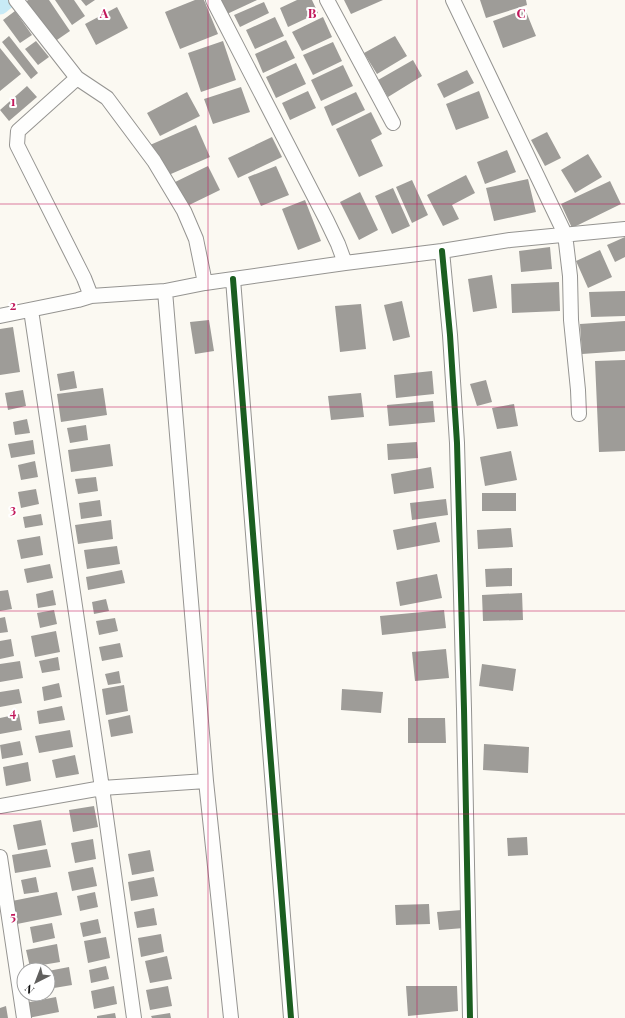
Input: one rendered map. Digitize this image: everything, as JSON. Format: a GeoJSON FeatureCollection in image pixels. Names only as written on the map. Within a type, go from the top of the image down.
{"type":"FeatureCollection","features":[{"type":"Feature","properties":{"kind":"street"},"geometry":{"type":"LineString","coordinates":[[213,0],[327,221],[345,263]]}},
{"type":"Feature","properties":{"kind":"street"},"geometry":{"type":"LineString","coordinates":[[327,0],[393,124]]}},
{"type":"Feature","properties":{"kind":"street"},"geometry":{"type":"LineString","coordinates":[[453,0],[565,234],[570,276],[571,320],[579,414]]}},
{"type":"Feature","properties":{"kind":"street"},"geometry":{"type":"LineString","coordinates":[[18,3],[77,78],[107,98],[154,161],[184,210],[196,238],[205,283]]}},
{"type":"Feature","properties":{"kind":"street"},"geometry":{"type":"LineString","coordinates":[[77,78],[18,131],[17,145],[84,278],[91,296]]}},
{"type":"Feature","properties":{"kind":"street"},"geometry":{"type":"LineString","coordinates":[[0,316],[91,296],[165,291],[205,283],[442,251],[510,240],[625,229]]}},
{"type":"Feature","properties":{"kind":"street"},"geometry":{"type":"LineString","coordinates":[[442,251],[450,336],[457,444],[470,1018]]}},
{"type":"Feature","properties":{"kind":"street"},"geometry":{"type":"LineString","coordinates":[[233,279],[291,1018]]}},
{"type":"Feature","properties":{"kind":"street"},"geometry":{"type":"LineString","coordinates":[[165,291],[206,781],[231,1018]]}},
{"type":"Feature","properties":{"kind":"street"},"geometry":{"type":"LineString","coordinates":[[31,310],[102,788],[134,1018]]}},
{"type":"Feature","properties":{"kind":"street"},"geometry":{"type":"LineString","coordinates":[[0,806],[102,788],[206,781]]}},
{"type":"Feature","properties":{"kind":"street"},"geometry":{"type":"LineString","coordinates":[[0,857],[24,1018]]}},
{"type":"Feature","properties":{"kind":"building"},"geometry":{"type":"Polygon","coordinates":[[[28,0],[49,0],[70,31],[54,42],[26,2],[28,0]]]}},
{"type":"Feature","properties":{"kind":"building"},"geometry":{"type":"Polygon","coordinates":[[[55,0],[74,0],[85,16],[72,25],[55,0]]]}},
{"type":"Feature","properties":{"kind":"building"},"geometry":{"type":"Polygon","coordinates":[[[81,0],[95,0],[86,6],[81,0]]]}},
{"type":"Feature","properties":{"kind":"building"},"geometry":{"type":"Polygon","coordinates":[[[195,0],[204,0],[218,34],[180,49],[165,12],[195,0]]]}},
{"type":"Feature","properties":{"kind":"building"},"geometry":{"type":"Polygon","coordinates":[[[221,0],[257,0],[227,14],[221,0]]]}},
{"type":"Feature","properties":{"kind":"building"},"geometry":{"type":"Polygon","coordinates":[[[297,0],[312,0],[318,13],[288,27],[280,8],[297,0]]]}},
{"type":"Feature","properties":{"kind":"building"},"geometry":{"type":"Polygon","coordinates":[[[344,0],[383,0],[351,14],[344,0]]]}},
{"type":"Feature","properties":{"kind":"building"},"geometry":{"type":"Polygon","coordinates":[[[480,0],[526,0],[527,5],[486,18],[480,0]]]}},
{"type":"Feature","properties":{"kind":"building"},"geometry":{"type":"Polygon","coordinates":[[[264,2],[269,13],[240,27],[234,15],[264,2]]]}},
{"type":"Feature","properties":{"kind":"building"},"geometry":{"type":"Polygon","coordinates":[[[117,7],[128,28],[96,45],[85,24],[117,7]]]}},
{"type":"Feature","properties":{"kind":"building"},"geometry":{"type":"Polygon","coordinates":[[[525,9],[536,36],[503,48],[493,21],[525,9]]]}},
{"type":"Feature","properties":{"kind":"building"},"geometry":{"type":"Polygon","coordinates":[[[15,11],[32,35],[20,43],[3,20],[15,11]]]}},
{"type":"Feature","properties":{"kind":"building"},"geometry":{"type":"Polygon","coordinates":[[[275,17],[284,36],[255,49],[246,30],[275,17]]]}},
{"type":"Feature","properties":{"kind":"building"},"geometry":{"type":"Polygon","coordinates":[[[323,17],[332,37],[302,51],[292,32],[323,17]]]}},
{"type":"Feature","properties":{"kind":"building"},"geometry":{"type":"Polygon","coordinates":[[[9,36],[38,73],[31,79],[2,42],[9,36]]]}},
{"type":"Feature","properties":{"kind":"building"},"geometry":{"type":"Polygon","coordinates":[[[395,36],[407,56],[377,74],[364,53],[395,36]]]}},
{"type":"Feature","properties":{"kind":"building"},"geometry":{"type":"Polygon","coordinates":[[[286,40],[295,58],[263,73],[255,54],[286,40]]]}},
{"type":"Feature","properties":{"kind":"building"},"geometry":{"type":"Polygon","coordinates":[[[36,41],[49,57],[38,65],[25,49],[36,41]]]}},
{"type":"Feature","properties":{"kind":"building"},"geometry":{"type":"Polygon","coordinates":[[[223,41],[236,80],[201,92],[188,53],[223,41]]]}},
{"type":"Feature","properties":{"kind":"building"},"geometry":{"type":"Polygon","coordinates":[[[333,42],[342,61],[313,75],[303,55],[333,42]]]}},
{"type":"Feature","properties":{"kind":"building"},"geometry":{"type":"Polygon","coordinates":[[[0,48],[21,74],[0,91],[0,48]]]}},
{"type":"Feature","properties":{"kind":"building"},"geometry":{"type":"Polygon","coordinates":[[[413,60],[422,76],[388,97],[378,80],[413,60]]]}},
{"type":"Feature","properties":{"kind":"building"},"geometry":{"type":"Polygon","coordinates":[[[296,63],[306,84],[276,98],[266,77],[296,63]]]}},
{"type":"Feature","properties":{"kind":"building"},"geometry":{"type":"Polygon","coordinates":[[[343,65],[353,86],[321,101],[311,80],[343,65]]]}},
{"type":"Feature","properties":{"kind":"building"},"geometry":{"type":"Polygon","coordinates":[[[467,70],[474,83],[444,98],[437,84],[467,70]]]}},
{"type":"Feature","properties":{"kind":"building"},"geometry":{"type":"Polygon","coordinates":[[[27,86],[37,97],[9,121],[0,110],[27,86]]]}},
{"type":"Feature","properties":{"kind":"building"},"geometry":{"type":"Polygon","coordinates":[[[241,87],[250,112],[213,124],[204,99],[241,87]]]}},
{"type":"Feature","properties":{"kind":"building"},"geometry":{"type":"Polygon","coordinates":[[[308,91],[316,108],[290,120],[282,103],[308,91]]]}},
{"type":"Feature","properties":{"kind":"building"},"geometry":{"type":"Polygon","coordinates":[[[479,91],[489,118],[456,130],[446,104],[479,91]]]}},
{"type":"Feature","properties":{"kind":"building"},"geometry":{"type":"Polygon","coordinates":[[[187,92],[200,116],[160,136],[147,113],[187,92]]]}},
{"type":"Feature","properties":{"kind":"building"},"geometry":{"type":"Polygon","coordinates":[[[356,92],[365,110],[332,126],[324,107],[356,92]]]}},
{"type":"Feature","properties":{"kind":"building"},"geometry":{"type":"Polygon","coordinates":[[[371,112],[382,134],[371,140],[383,166],[359,177],[336,129],[371,112]]]}},
{"type":"Feature","properties":{"kind":"building"},"geometry":{"type":"Polygon","coordinates":[[[196,125],[210,157],[164,177],[150,145],[196,125]]]}},
{"type":"Feature","properties":{"kind":"building"},"geometry":{"type":"Polygon","coordinates":[[[547,132],[561,158],[545,166],[531,140],[547,132]]]}},
{"type":"Feature","properties":{"kind":"building"},"geometry":{"type":"Polygon","coordinates":[[[272,137],[282,157],[238,178],[228,158],[272,137]]]}},
{"type":"Feature","properties":{"kind":"building"},"geometry":{"type":"Polygon","coordinates":[[[507,150],[516,172],[485,184],[477,162],[507,150]]]}},
{"type":"Feature","properties":{"kind":"building"},"geometry":{"type":"Polygon","coordinates":[[[588,154],[602,177],[575,193],[561,170],[588,154]]]}},
{"type":"Feature","properties":{"kind":"building"},"geometry":{"type":"Polygon","coordinates":[[[208,166],[220,190],[183,208],[171,184],[208,166]]]}},
{"type":"Feature","properties":{"kind":"building"},"geometry":{"type":"Polygon","coordinates":[[[276,166],[289,195],[261,206],[248,177],[276,166]]]}},
{"type":"Feature","properties":{"kind":"building"},"geometry":{"type":"Polygon","coordinates":[[[466,175],[475,193],[452,205],[459,219],[443,226],[427,195],[466,175]]]}},
{"type":"Feature","properties":{"kind":"building"},"geometry":{"type":"Polygon","coordinates":[[[528,179],[536,212],[494,221],[486,188],[528,179]]]}},
{"type":"Feature","properties":{"kind":"building"},"geometry":{"type":"Polygon","coordinates":[[[412,180],[428,215],[412,223],[396,187],[412,180]]]}},
{"type":"Feature","properties":{"kind":"building"},"geometry":{"type":"Polygon","coordinates":[[[610,181],[621,204],[572,228],[561,204],[610,181]]]}},
{"type":"Feature","properties":{"kind":"building"},"geometry":{"type":"Polygon","coordinates":[[[393,188],[410,226],[392,234],[375,196],[393,188]]]}},
{"type":"Feature","properties":{"kind":"building"},"geometry":{"type":"Polygon","coordinates":[[[360,192],[378,230],[359,240],[340,202],[360,192]]]}},
{"type":"Feature","properties":{"kind":"building"},"geometry":{"type":"Polygon","coordinates":[[[305,200],[321,241],[298,250],[282,209],[305,200]]]}},
{"type":"Feature","properties":{"kind":"building"},"geometry":{"type":"Polygon","coordinates":[[[625,237],[625,257],[615,262],[607,245],[625,237]]]}},
{"type":"Feature","properties":{"kind":"building"},"geometry":{"type":"Polygon","coordinates":[[[550,247],[552,269],[521,272],[519,251],[550,247]]]}},
{"type":"Feature","properties":{"kind":"building"},"geometry":{"type":"Polygon","coordinates":[[[600,250],[612,277],[588,288],[576,261],[600,250]]]}},
{"type":"Feature","properties":{"kind":"building"},"geometry":{"type":"Polygon","coordinates":[[[492,275],[497,308],[473,312],[468,279],[492,275]]]}},
{"type":"Feature","properties":{"kind":"building"},"geometry":{"type":"Polygon","coordinates":[[[559,282],[560,311],[512,313],[511,284],[559,282]]]}},
{"type":"Feature","properties":{"kind":"building"},"geometry":{"type":"Polygon","coordinates":[[[625,291],[625,316],[591,317],[589,292],[625,291]]]}},
{"type":"Feature","properties":{"kind":"building"},"geometry":{"type":"Polygon","coordinates":[[[402,301],[410,337],[393,341],[384,305],[402,301]]]}},
{"type":"Feature","properties":{"kind":"building"},"geometry":{"type":"Polygon","coordinates":[[[361,304],[366,349],[340,352],[335,306],[361,304]]]}},
{"type":"Feature","properties":{"kind":"building"},"geometry":{"type":"Polygon","coordinates":[[[209,320],[214,351],[195,354],[190,322],[209,320]]]}},
{"type":"Feature","properties":{"kind":"building"},"geometry":{"type":"Polygon","coordinates":[[[625,321],[625,351],[582,354],[580,324],[625,321]]]}},
{"type":"Feature","properties":{"kind":"building"},"geometry":{"type":"Polygon","coordinates":[[[13,327],[20,372],[0,375],[0,329],[13,327]]]}},
{"type":"Feature","properties":{"kind":"building"},"geometry":{"type":"Polygon","coordinates":[[[625,360],[625,451],[599,452],[595,361],[625,360]]]}},
{"type":"Feature","properties":{"kind":"building"},"geometry":{"type":"Polygon","coordinates":[[[74,371],[77,388],[60,391],[57,374],[74,371]]]}},
{"type":"Feature","properties":{"kind":"building"},"geometry":{"type":"Polygon","coordinates":[[[432,371],[434,394],[396,398],[394,375],[432,371]]]}},
{"type":"Feature","properties":{"kind":"building"},"geometry":{"type":"Polygon","coordinates":[[[486,380],[492,402],[477,406],[470,384],[486,380]]]}},
{"type":"Feature","properties":{"kind":"building"},"geometry":{"type":"Polygon","coordinates":[[[103,388],[107,415],[61,422],[57,394],[103,388]]]}},
{"type":"Feature","properties":{"kind":"building"},"geometry":{"type":"Polygon","coordinates":[[[23,390],[26,406],[8,410],[5,393],[23,390]]]}},
{"type":"Feature","properties":{"kind":"building"},"geometry":{"type":"Polygon","coordinates":[[[361,393],[364,417],[331,420],[328,396],[361,393]]]}},
{"type":"Feature","properties":{"kind":"building"},"geometry":{"type":"Polygon","coordinates":[[[433,401],[435,422],[389,426],[387,405],[433,401]]]}},
{"type":"Feature","properties":{"kind":"building"},"geometry":{"type":"Polygon","coordinates":[[[514,404],[518,426],[497,429],[492,408],[514,404]]]}},
{"type":"Feature","properties":{"kind":"building"},"geometry":{"type":"Polygon","coordinates":[[[27,419],[30,433],[15,435],[13,422],[27,419]]]}},
{"type":"Feature","properties":{"kind":"building"},"geometry":{"type":"Polygon","coordinates":[[[86,425],[88,440],[70,443],[67,428],[86,425]]]}},
{"type":"Feature","properties":{"kind":"building"},"geometry":{"type":"Polygon","coordinates":[[[33,440],[35,454],[11,458],[8,444],[33,440]]]}},
{"type":"Feature","properties":{"kind":"building"},"geometry":{"type":"Polygon","coordinates":[[[417,442],[418,458],[388,460],[387,444],[417,442]]]}},
{"type":"Feature","properties":{"kind":"building"},"geometry":{"type":"Polygon","coordinates":[[[110,444],[113,466],[71,472],[68,450],[110,444]]]}},
{"type":"Feature","properties":{"kind":"building"},"geometry":{"type":"Polygon","coordinates":[[[511,451],[517,480],[485,486],[480,457],[511,451]]]}},
{"type":"Feature","properties":{"kind":"building"},"geometry":{"type":"Polygon","coordinates":[[[35,461],[38,477],[21,480],[18,465],[35,461]]]}},
{"type":"Feature","properties":{"kind":"building"},"geometry":{"type":"Polygon","coordinates":[[[431,467],[434,488],[394,494],[391,474],[431,467]]]}},
{"type":"Feature","properties":{"kind":"building"},"geometry":{"type":"Polygon","coordinates":[[[96,477],[98,491],[78,494],[75,479],[96,477]]]}},
{"type":"Feature","properties":{"kind":"building"},"geometry":{"type":"Polygon","coordinates":[[[36,489],[39,504],[21,508],[18,492],[36,489]]]}},
{"type":"Feature","properties":{"kind":"building"},"geometry":{"type":"Polygon","coordinates":[[[482,493],[516,493],[516,511],[482,511],[482,493]]]}},
{"type":"Feature","properties":{"kind":"building"},"geometry":{"type":"Polygon","coordinates":[[[446,499],[448,515],[412,520],[410,503],[446,499]]]}},
{"type":"Feature","properties":{"kind":"building"},"geometry":{"type":"Polygon","coordinates":[[[100,500],[102,516],[81,519],[79,503],[100,500]]]}},
{"type":"Feature","properties":{"kind":"building"},"geometry":{"type":"Polygon","coordinates":[[[41,514],[43,525],[25,528],[23,517],[41,514]]]}},
{"type":"Feature","properties":{"kind":"building"},"geometry":{"type":"Polygon","coordinates":[[[111,520],[113,539],[78,544],[75,525],[111,520]]]}},
{"type":"Feature","properties":{"kind":"building"},"geometry":{"type":"Polygon","coordinates":[[[436,522],[440,542],[397,550],[393,530],[436,522]]]}},
{"type":"Feature","properties":{"kind":"building"},"geometry":{"type":"Polygon","coordinates":[[[511,528],[513,547],[478,549],[477,530],[511,528]]]}},
{"type":"Feature","properties":{"kind":"building"},"geometry":{"type":"Polygon","coordinates":[[[40,536],[43,555],[21,559],[17,540],[40,536]]]}},
{"type":"Feature","properties":{"kind":"building"},"geometry":{"type":"Polygon","coordinates":[[[117,546],[120,564],[87,569],[84,550],[117,546]]]}},
{"type":"Feature","properties":{"kind":"building"},"geometry":{"type":"Polygon","coordinates":[[[50,564],[53,578],[27,583],[24,569],[50,564]]]}},
{"type":"Feature","properties":{"kind":"building"},"geometry":{"type":"Polygon","coordinates":[[[512,568],[512,586],[486,587],[485,569],[512,568]]]}},
{"type":"Feature","properties":{"kind":"building"},"geometry":{"type":"Polygon","coordinates":[[[122,570],[125,583],[88,590],[86,577],[122,570]]]}},
{"type":"Feature","properties":{"kind":"building"},"geometry":{"type":"Polygon","coordinates":[[[437,574],[442,598],[400,606],[396,582],[437,574]]]}},
{"type":"Feature","properties":{"kind":"building"},"geometry":{"type":"Polygon","coordinates":[[[8,590],[12,609],[0,611],[0,591],[8,590]]]}},
{"type":"Feature","properties":{"kind":"building"},"geometry":{"type":"Polygon","coordinates":[[[53,590],[56,605],[38,608],[36,594],[53,590]]]}},
{"type":"Feature","properties":{"kind":"building"},"geometry":{"type":"Polygon","coordinates":[[[522,593],[523,620],[483,621],[482,595],[522,593]]]}},
{"type":"Feature","properties":{"kind":"building"},"geometry":{"type":"Polygon","coordinates":[[[106,599],[109,611],[94,614],[92,602],[106,599]]]}},
{"type":"Feature","properties":{"kind":"building"},"geometry":{"type":"Polygon","coordinates":[[[54,610],[57,624],[40,628],[37,613],[54,610]]]}},
{"type":"Feature","properties":{"kind":"building"},"geometry":{"type":"Polygon","coordinates":[[[444,610],[446,628],[382,635],[380,616],[444,610]]]}},
{"type":"Feature","properties":{"kind":"building"},"geometry":{"type":"Polygon","coordinates":[[[5,617],[8,632],[0,633],[0,618],[5,617]]]}},
{"type":"Feature","properties":{"kind":"building"},"geometry":{"type":"Polygon","coordinates":[[[115,618],[118,631],[99,635],[96,621],[115,618]]]}},
{"type":"Feature","properties":{"kind":"building"},"geometry":{"type":"Polygon","coordinates":[[[56,631],[60,652],[35,657],[31,636],[56,631]]]}},
{"type":"Feature","properties":{"kind":"building"},"geometry":{"type":"Polygon","coordinates":[[[11,639],[14,656],[0,659],[0,641],[11,639]]]}},
{"type":"Feature","properties":{"kind":"building"},"geometry":{"type":"Polygon","coordinates":[[[120,643],[123,657],[102,661],[99,647],[120,643]]]}},
{"type":"Feature","properties":{"kind":"building"},"geometry":{"type":"Polygon","coordinates":[[[446,649],[449,678],[415,681],[412,652],[446,649]]]}},
{"type":"Feature","properties":{"kind":"building"},"geometry":{"type":"Polygon","coordinates":[[[58,657],[60,670],[42,673],[39,661],[58,657]]]}},
{"type":"Feature","properties":{"kind":"building"},"geometry":{"type":"Polygon","coordinates":[[[20,661],[23,678],[0,682],[0,664],[20,661]]]}},
{"type":"Feature","properties":{"kind":"building"},"geometry":{"type":"Polygon","coordinates":[[[482,664],[516,669],[513,691],[479,686],[482,664]]]}},
{"type":"Feature","properties":{"kind":"building"},"geometry":{"type":"Polygon","coordinates":[[[119,671],[121,683],[108,685],[105,674],[119,671]]]}},
{"type":"Feature","properties":{"kind":"building"},"geometry":{"type":"Polygon","coordinates":[[[59,683],[62,697],[44,701],[42,687],[59,683]]]}},
{"type":"Feature","properties":{"kind":"building"},"geometry":{"type":"Polygon","coordinates":[[[124,685],[128,711],[106,715],[102,689],[124,685]]]}},
{"type":"Feature","properties":{"kind":"building"},"geometry":{"type":"Polygon","coordinates":[[[19,689],[22,703],[0,707],[0,692],[19,689]]]}},
{"type":"Feature","properties":{"kind":"building"},"geometry":{"type":"Polygon","coordinates":[[[342,689],[383,692],[381,713],[341,710],[342,689]]]}},
{"type":"Feature","properties":{"kind":"building"},"geometry":{"type":"Polygon","coordinates":[[[62,706],[65,720],[39,724],[37,711],[62,706]]]}},
{"type":"Feature","properties":{"kind":"building"},"geometry":{"type":"Polygon","coordinates":[[[19,714],[22,730],[0,734],[0,718],[19,714]]]}},
{"type":"Feature","properties":{"kind":"building"},"geometry":{"type":"Polygon","coordinates":[[[130,715],[133,733],[111,737],[108,720],[130,715]]]}},
{"type":"Feature","properties":{"kind":"building"},"geometry":{"type":"Polygon","coordinates":[[[408,718],[445,718],[446,743],[408,743],[408,718]]]}},
{"type":"Feature","properties":{"kind":"building"},"geometry":{"type":"Polygon","coordinates":[[[70,730],[73,747],[39,753],[35,736],[70,730]]]}},
{"type":"Feature","properties":{"kind":"building"},"geometry":{"type":"Polygon","coordinates":[[[20,741],[23,755],[2,759],[0,745],[20,741]]]}},
{"type":"Feature","properties":{"kind":"building"},"geometry":{"type":"Polygon","coordinates":[[[484,744],[529,747],[528,773],[483,770],[484,744]]]}},
{"type":"Feature","properties":{"kind":"building"},"geometry":{"type":"Polygon","coordinates":[[[75,755],[79,774],[56,778],[52,760],[75,755]]]}},
{"type":"Feature","properties":{"kind":"building"},"geometry":{"type":"Polygon","coordinates":[[[28,762],[31,781],[6,786],[3,767],[28,762]]]}},
{"type":"Feature","properties":{"kind":"building"},"geometry":{"type":"Polygon","coordinates":[[[94,806],[98,827],[73,832],[69,810],[94,806]]]}},
{"type":"Feature","properties":{"kind":"building"},"geometry":{"type":"Polygon","coordinates":[[[41,820],[46,845],[18,850],[13,825],[41,820]]]}},
{"type":"Feature","properties":{"kind":"building"},"geometry":{"type":"Polygon","coordinates":[[[527,837],[528,855],[508,856],[507,838],[527,837]]]}},
{"type":"Feature","properties":{"kind":"building"},"geometry":{"type":"Polygon","coordinates":[[[93,839],[96,859],[75,863],[71,843],[93,839]]]}},
{"type":"Feature","properties":{"kind":"building"},"geometry":{"type":"Polygon","coordinates":[[[47,849],[51,867],[15,873],[12,855],[47,849]]]}},
{"type":"Feature","properties":{"kind":"building"},"geometry":{"type":"Polygon","coordinates":[[[150,850],[154,871],[132,875],[128,854],[150,850]]]}},
{"type":"Feature","properties":{"kind":"building"},"geometry":{"type":"Polygon","coordinates":[[[93,867],[97,886],[72,891],[68,872],[93,867]]]}},
{"type":"Feature","properties":{"kind":"building"},"geometry":{"type":"Polygon","coordinates":[[[36,877],[39,892],[24,894],[21,880],[36,877]]]}},
{"type":"Feature","properties":{"kind":"building"},"geometry":{"type":"Polygon","coordinates":[[[154,877],[158,896],[131,901],[128,882],[154,877]]]}},
{"type":"Feature","properties":{"kind":"building"},"geometry":{"type":"Polygon","coordinates":[[[57,892],[62,915],[17,924],[12,901],[57,892]]]}},
{"type":"Feature","properties":{"kind":"building"},"geometry":{"type":"Polygon","coordinates":[[[95,892],[98,907],[80,911],[77,896],[95,892]]]}},
{"type":"Feature","properties":{"kind":"building"},"geometry":{"type":"Polygon","coordinates":[[[429,904],[430,924],[396,925],[395,905],[429,904]]]}},
{"type":"Feature","properties":{"kind":"building"},"geometry":{"type":"Polygon","coordinates":[[[154,908],[157,925],[137,928],[134,912],[154,908]]]}},
{"type":"Feature","properties":{"kind":"building"},"geometry":{"type":"Polygon","coordinates":[[[462,910],[464,928],[439,930],[437,912],[462,910]]]}},
{"type":"Feature","properties":{"kind":"building"},"geometry":{"type":"Polygon","coordinates":[[[98,919],[101,933],[83,937],[80,923],[98,919]]]}},
{"type":"Feature","properties":{"kind":"building"},"geometry":{"type":"Polygon","coordinates":[[[52,923],[55,938],[33,943],[30,927],[52,923]]]}},
{"type":"Feature","properties":{"kind":"building"},"geometry":{"type":"Polygon","coordinates":[[[161,934],[164,952],[141,957],[138,938],[161,934]]]}},
{"type":"Feature","properties":{"kind":"building"},"geometry":{"type":"Polygon","coordinates":[[[106,937],[110,958],[88,963],[84,941],[106,937]]]}},
{"type":"Feature","properties":{"kind":"building"},"geometry":{"type":"Polygon","coordinates":[[[57,944],[60,962],[29,962],[26,950],[57,944]]]}},
{"type":"Feature","properties":{"kind":"building"},"geometry":{"type":"Polygon","coordinates":[[[167,956],[172,979],[150,983],[145,961],[167,956]]]}},
{"type":"Feature","properties":{"kind":"building"},"geometry":{"type":"Polygon","coordinates":[[[106,966],[109,979],[91,983],[89,970],[106,966]]]}},
{"type":"Feature","properties":{"kind":"building"},"geometry":{"type":"Polygon","coordinates":[[[69,967],[72,985],[56,988],[56,969],[69,967]]]}},
{"type":"Feature","properties":{"kind":"building"},"geometry":{"type":"Polygon","coordinates":[[[114,986],[117,1004],[94,1009],[91,991],[114,986]]]}},
{"type":"Feature","properties":{"kind":"building"},"geometry":{"type":"Polygon","coordinates":[[[168,986],[172,1006],[150,1010],[146,990],[168,986]]]}},
{"type":"Feature","properties":{"kind":"building"},"geometry":{"type":"Polygon","coordinates":[[[406,986],[457,986],[458,1011],[408,1016],[406,986]]]}},
{"type":"Feature","properties":{"kind":"building"},"geometry":{"type":"Polygon","coordinates":[[[56,997],[59,1012],[28,1018],[25,1003],[56,1002],[56,997]]]}},
{"type":"Feature","properties":{"kind":"building"},"geometry":{"type":"Polygon","coordinates":[[[6,1006],[8,1018],[0,1018],[0,1008],[6,1006]]]}},
{"type":"Feature","properties":{"kind":"building"},"geometry":{"type":"Polygon","coordinates":[[[115,1013],[116,1018],[97,1018],[97,1016],[115,1013]]]}},
{"type":"Feature","properties":{"kind":"building"},"geometry":{"type":"Polygon","coordinates":[[[170,1013],[171,1018],[152,1018],[151,1016],[170,1013]]]}},
{"type":"Feature","properties":{"kind":"waterway"},"geometry":{"type":"LineString","coordinates":[[0,5],[6,0]]}},
{"type":"Feature","properties":{"kind":"cycle path"},"geometry":{"type":"LineString","coordinates":[[442,251],[450,335],[457,443],[470,1018]]}},
{"type":"Feature","properties":{"kind":"cycle path"},"geometry":{"type":"LineString","coordinates":[[233,279],[291,1018]]}}]}
